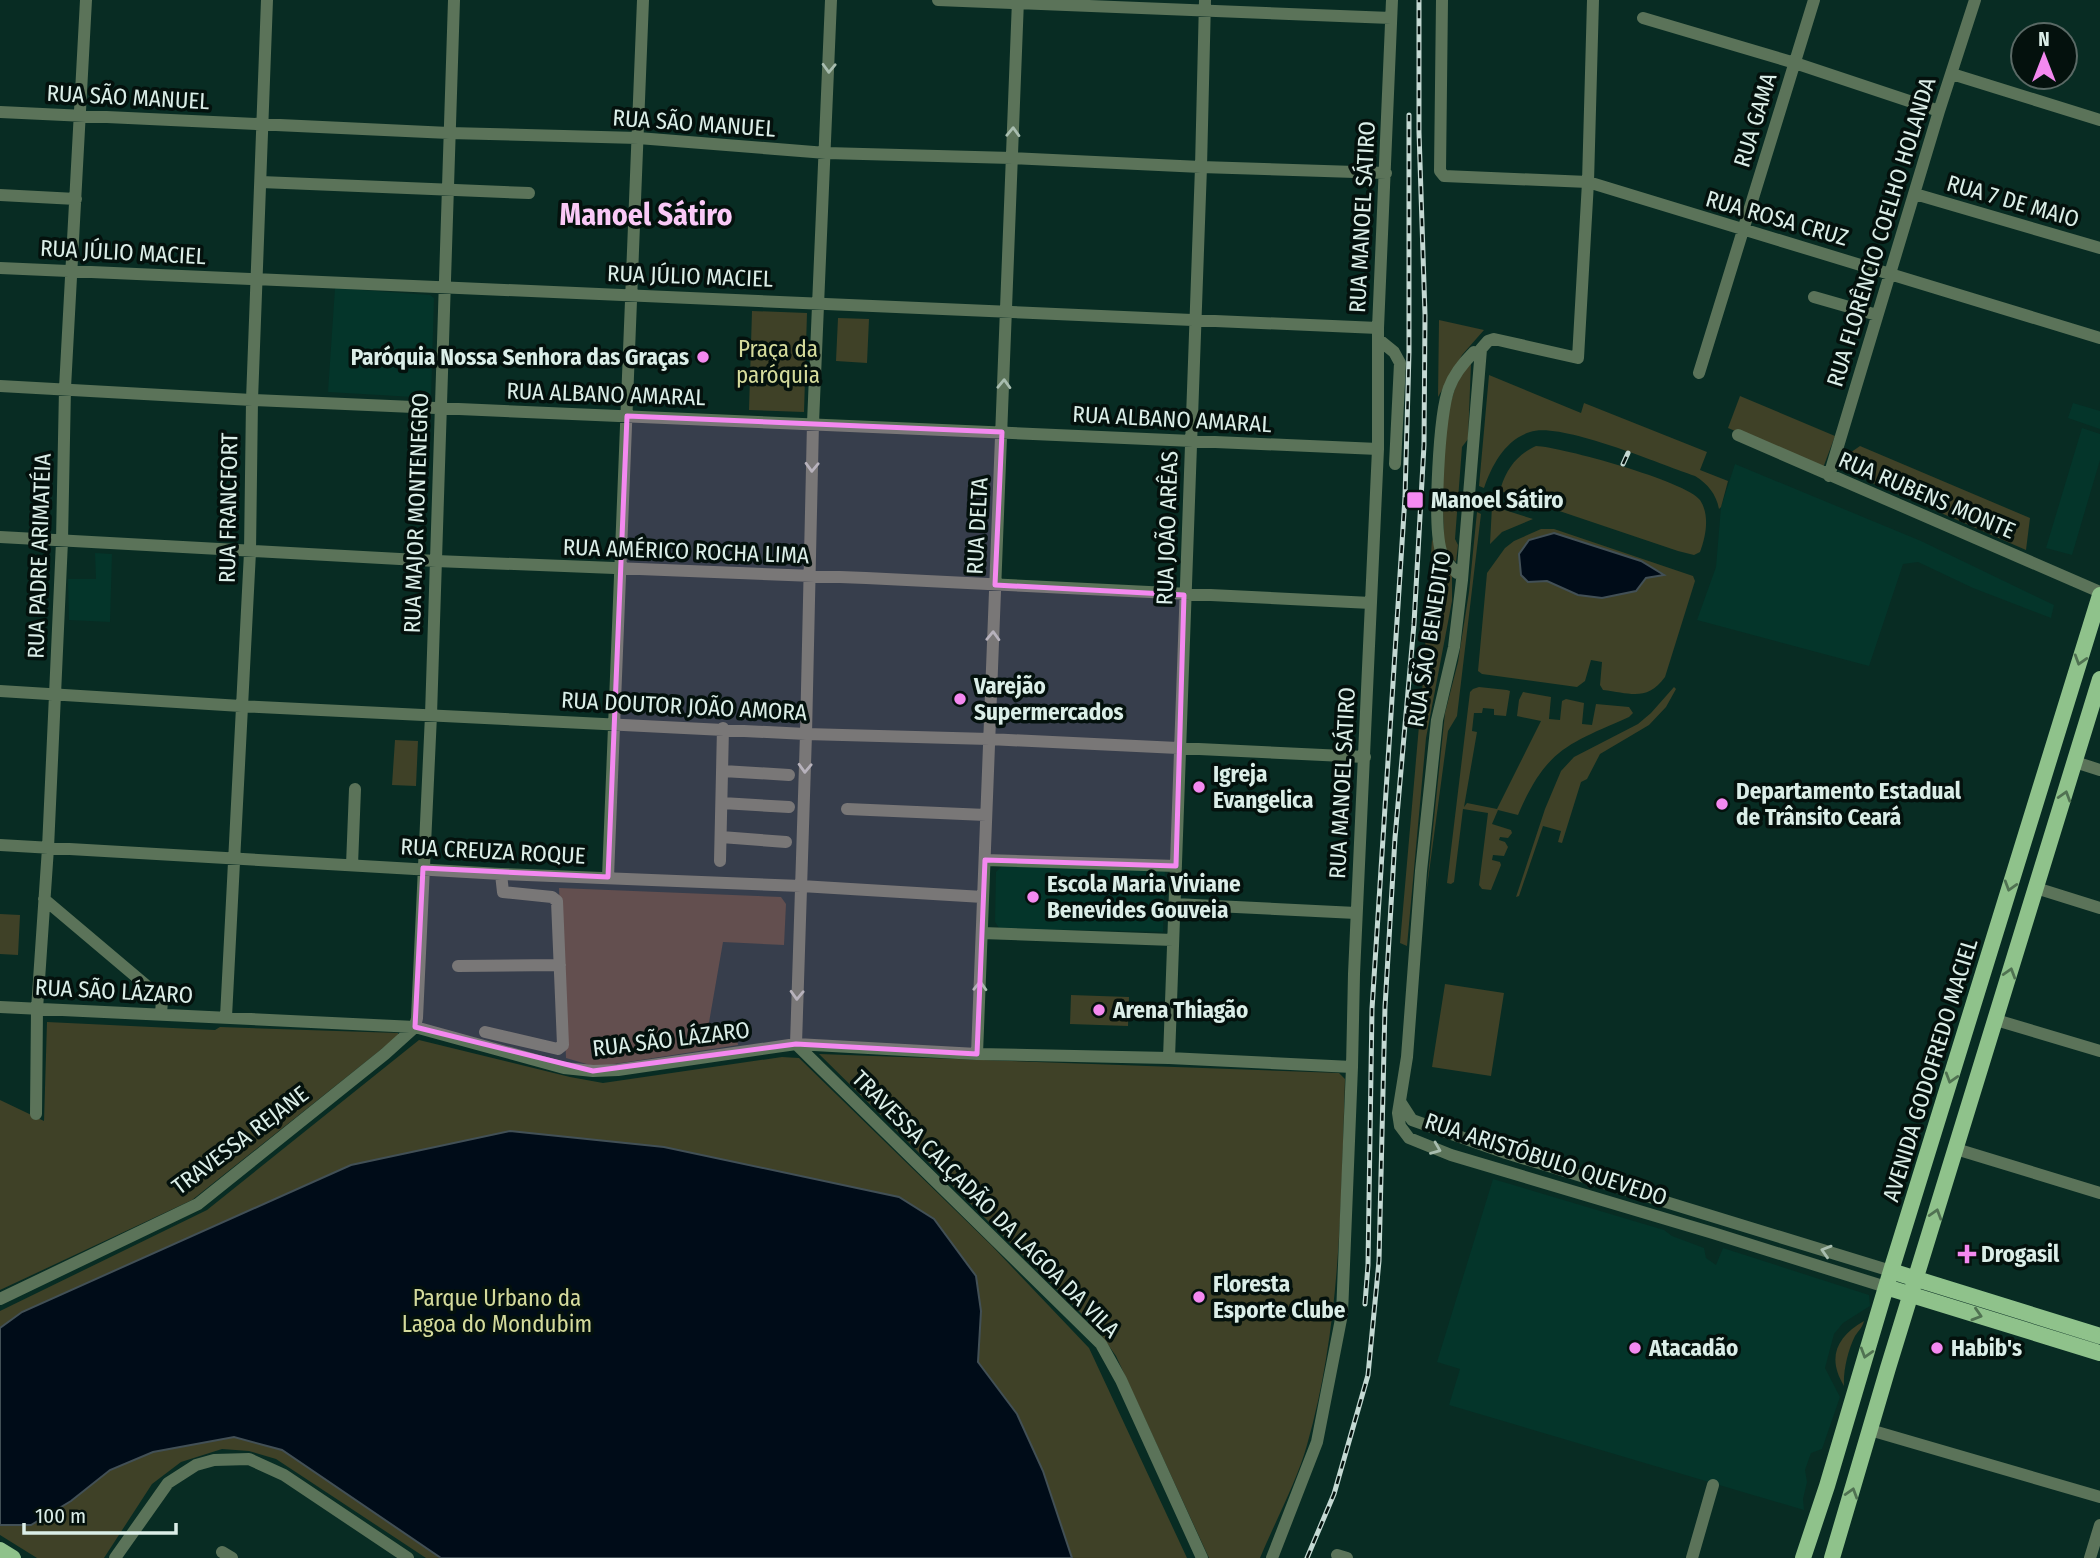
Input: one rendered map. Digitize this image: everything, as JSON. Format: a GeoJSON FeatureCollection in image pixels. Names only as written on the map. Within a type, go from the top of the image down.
{"type":"FeatureCollection","features":[{"type":"Feature","properties":{"kind":"main road","name":"AVENIDA GODOFREDO MACIEL"},"geometry":{"type":"LineString","coordinates":[[1803,1558],[2100,593]]}},
{"type":"Feature","properties":{"kind":"main road","name":"AVENIDA GODOFREDO MACIEL"},"geometry":{"type":"LineString","coordinates":[[1834,1558],[1870,1430],[2100,679]]}},
{"type":"Feature","properties":{"kind":"main road"},"geometry":{"type":"LineString","coordinates":[[1958,1053],[1983,1061]]}},
{"type":"Feature","properties":{"kind":"main road"},"geometry":{"type":"LineString","coordinates":[[1940,1112],[1966,1119]]}},
{"type":"Feature","properties":{"kind":"main road"},"geometry":{"type":"LineString","coordinates":[[1891,1271],[2100,1336]]}},
{"type":"Feature","properties":{"kind":"main road"},"geometry":{"type":"LineString","coordinates":[[1886,1287],[2100,1353]]}},
{"type":"Feature","properties":{"kind":"main road"},"geometry":{"type":"LineString","coordinates":[[0,1550],[13,1558]]}},
{"type":"Feature","properties":{"kind":"street","name":"RUA PADRE ARIMATÉIA"},"geometry":{"type":"LineString","coordinates":[[36,1114],[37,1009],[48,848],[62,541],[65,388],[86,0]]}},
{"type":"Feature","properties":{"kind":"street","name":"RUA FRANCFORT"},"geometry":{"type":"LineString","coordinates":[[226,1017],[250,552],[252,400],[267,0]]}},
{"type":"Feature","properties":{"kind":"street","name":"RUA MAJOR MONTENEGRO"},"geometry":{"type":"LineString","coordinates":[[415,1027],[431,715],[454,0]]}},
{"type":"Feature","properties":{"kind":"street"},"geometry":{"type":"LineString","coordinates":[[608,877],[643,0]]}},
{"type":"Feature","properties":{"kind":"street"},"geometry":{"type":"LineString","coordinates":[[796,1044],[813,423],[831,0]]}},
{"type":"Feature","properties":{"kind":"street"},"geometry":{"type":"LineString","coordinates":[[938,0],[1205,5],[1391,18]]}},
{"type":"Feature","properties":{"kind":"street","name":"RUA MANOEL SÁTIRO"},"geometry":{"type":"LineString","coordinates":[[1272,1558],[1317,1442],[1342,1314],[1356,913],[1378,449],[1378,334],[1392,0]]}},
{"type":"Feature","properties":{"kind":"street","name":"RUA ROSA CRUZ"},"geometry":{"type":"LineString","coordinates":[[1442,0],[1440,171],[1444,176],[1588,182],[2100,338]]}},
{"type":"Feature","properties":{"kind":"street","name":"RUA SÃO BENEDITO"},"geometry":{"type":"LineString","coordinates":[[1401,1103],[1437,720],[1454,647],[1462,580],[1481,349],[1494,339],[1578,358],[1588,182],[1593,0]]}},
{"type":"Feature","properties":{"kind":"street","name":"RUA GAMA"},"geometry":{"type":"LineString","coordinates":[[1699,373],[1814,0]]}},
{"type":"Feature","properties":{"kind":"street","name":"RUA FLORÊNCIO COELHO HOLANDA"},"geometry":{"type":"LineString","coordinates":[[1829,476],[1975,0]]}},
{"type":"Feature","properties":{"kind":"street","name":"RUA DELTA"},"geometry":{"type":"LineString","coordinates":[[977,1054],[1018,1]]}},
{"type":"Feature","properties":{"kind":"street","name":"RUA JOÃO ARÊAS"},"geometry":{"type":"LineString","coordinates":[[1169,1058],[1205,5]]}},
{"type":"Feature","properties":{"kind":"street"},"geometry":{"type":"LineString","coordinates":[[1643,18],[1705,41],[1795,63],[1939,111]]}},
{"type":"Feature","properties":{"kind":"street"},"geometry":{"type":"LineString","coordinates":[[1952,74],[2100,120]]}},
{"type":"Feature","properties":{"kind":"street","name":"RUA SÃO MANUEL"},"geometry":{"type":"LineString","coordinates":[[0,112],[449,133],[638,138],[826,153],[1386,173]]}},
{"type":"Feature","properties":{"kind":"street"},"geometry":{"type":"LineString","coordinates":[[261,183],[529,193]]}},
{"type":"Feature","properties":{"kind":"street","name":"RUA 7 DE MAIO"},"geometry":{"type":"LineString","coordinates":[[1915,194],[2100,248]]}},
{"type":"Feature","properties":{"kind":"street"},"geometry":{"type":"LineString","coordinates":[[0,195],[76,199]]}},
{"type":"Feature","properties":{"kind":"street","name":"RUA JÚLIO MACIEL"},"geometry":{"type":"LineString","coordinates":[[0,268],[445,289],[1007,310],[1196,320],[1378,334]]}},
{"type":"Feature","properties":{"kind":"street"},"geometry":{"type":"LineString","coordinates":[[1814,297],[1877,315]]}},
{"type":"Feature","properties":{"kind":"street"},"geometry":{"type":"LineString","coordinates":[[1378,334],[1394,352],[1399,363],[1395,464]]}},
{"type":"Feature","properties":{"kind":"street"},"geometry":{"type":"LineString","coordinates":[[1457,573],[1442,554],[1438,539],[1438,472],[1442,419],[1450,384],[1474,352]]}},
{"type":"Feature","properties":{"kind":"street","name":"RUA ALBANO AMARAL"},"geometry":{"type":"LineString","coordinates":[[0,386],[252,400],[1378,449]]}},
{"type":"Feature","properties":{"kind":"street","name":"RUA RUBENS MONTE"},"geometry":{"type":"LineString","coordinates":[[1738,435],[2100,593]]}},
{"type":"Feature","properties":{"kind":"street","name":"RUA AMÉRICO ROCHA LIMA"},"geometry":{"type":"LineString","coordinates":[[0,537],[436,562],[1371,603]]}},
{"type":"Feature","properties":{"kind":"street","name":"RUA DOUTOR JOÃO AMORA"},"geometry":{"type":"LineString","coordinates":[[0,691],[241,706],[806,734],[989,739],[1365,757]]}},
{"type":"Feature","properties":{"kind":"street"},"geometry":{"type":"LineString","coordinates":[[720,861],[723,728]]}},
{"type":"Feature","properties":{"kind":"street"},"geometry":{"type":"LineString","coordinates":[[2075,762],[2100,770]]}},
{"type":"Feature","properties":{"kind":"street"},"geometry":{"type":"LineString","coordinates":[[723,771],[789,775]]}},
{"type":"Feature","properties":{"kind":"street"},"geometry":{"type":"LineString","coordinates":[[352,866],[355,789]]}},
{"type":"Feature","properties":{"kind":"street"},"geometry":{"type":"LineString","coordinates":[[722,803],[789,807]]}},
{"type":"Feature","properties":{"kind":"street"},"geometry":{"type":"LineString","coordinates":[[847,810],[986,815]]}},
{"type":"Feature","properties":{"kind":"street"},"geometry":{"type":"LineString","coordinates":[[721,837],[786,842]]}},
{"type":"Feature","properties":{"kind":"street","name":"RUA CREUZA ROQUE"},"geometry":{"type":"LineString","coordinates":[[0,845],[501,874],[801,886],[983,897]]}},
{"type":"Feature","properties":{"kind":"street"},"geometry":{"type":"LineString","coordinates":[[985,860],[1176,866]]}},
{"type":"Feature","properties":{"kind":"street"},"geometry":{"type":"LineString","coordinates":[[485,1032],[558,1049],[562,1047],[556,899],[503,892],[501,874]]}},
{"type":"Feature","properties":{"kind":"street"},"geometry":{"type":"LineString","coordinates":[[2036,888],[2100,908]]}},
{"type":"Feature","properties":{"kind":"street"},"geometry":{"type":"LineString","coordinates":[[44,899],[160,997],[161,1014]]}},
{"type":"Feature","properties":{"kind":"street"},"geometry":{"type":"LineString","coordinates":[[1174,904],[1356,913]]}},
{"type":"Feature","properties":{"kind":"street"},"geometry":{"type":"LineString","coordinates":[[982,933],[1173,940]]}},
{"type":"Feature","properties":{"kind":"street"},"geometry":{"type":"LineString","coordinates":[[458,966],[560,965]]}},
{"type":"Feature","properties":{"kind":"street","name":"RUA SÃO LÁZARO"},"geometry":{"type":"LineString","coordinates":[[0,1007],[415,1027],[565,1068],[593,1071],[618,1070],[796,1044],[977,1054],[1169,1058],[1352,1067]]}},
{"type":"Feature","properties":{"kind":"street"},"geometry":{"type":"LineString","coordinates":[[1996,1020],[2100,1051]]}},
{"type":"Feature","properties":{"kind":"street","name":"TRAVESSA REJANE"},"geometry":{"type":"LineString","coordinates":[[0,1299],[198,1204],[415,1027]]}},
{"type":"Feature","properties":{"kind":"street","name":"TRAVESSA CALÇADÃO DA LAGOA DA VILA"},"geometry":{"type":"LineString","coordinates":[[796,1044],[1101,1344],[1121,1380],[1202,1558]]}},
{"type":"Feature","properties":{"kind":"street","name":"RUA ARISTÓBULO QUEVEDO"},"geometry":{"type":"LineString","coordinates":[[1401,1103],[1412,1120],[1506,1153],[1891,1271]]}},
{"type":"Feature","properties":{"kind":"street","name":"RUA ARISTÓBULO QUEVEDO"},"geometry":{"type":"LineString","coordinates":[[1401,1103],[1398,1113],[1399,1126],[1409,1138],[1451,1155],[1886,1287]]}},
{"type":"Feature","properties":{"kind":"street"},"geometry":{"type":"LineString","coordinates":[[1956,1149],[2100,1193]]}},
{"type":"Feature","properties":{"kind":"street"},"geometry":{"type":"LineString","coordinates":[[1501,1170],[1506,1153]]}},
{"type":"Feature","properties":{"kind":"street"},"geometry":{"type":"LineString","coordinates":[[1870,1430],[2100,1497]]}},
{"type":"Feature","properties":{"kind":"street"},"geometry":{"type":"LineString","coordinates":[[115,1558],[161,1492],[175,1478],[196,1465],[214,1460],[249,1459],[284,1475],[408,1558]]}},
{"type":"Feature","properties":{"kind":"street"},"geometry":{"type":"LineString","coordinates":[[1692,1558],[1713,1485]]}},
{"type":"Feature","properties":{"kind":"street"},"geometry":{"type":"LineString","coordinates":[[2090,1558],[2100,1525]]}},
{"type":"Feature","properties":{"kind":"highlighted area"},"geometry":{"type":"Polygon","coordinates":[[[627,416],[1002,432],[995,585],[1184,595],[1176,866],[985,860],[977,1054],[796,1044],[593,1071],[415,1027],[423,868],[608,877],[627,416]]]}},
{"type":"Feature","properties":{"kind":"shaded area"},"geometry":{"type":"Polygon","coordinates":[[[335,288],[430,295],[434,298],[431,398],[328,392],[335,288]]]}},
{"type":"Feature","properties":{"kind":"shaded area"},"geometry":{"type":"Polygon","coordinates":[[[2073,403],[2100,411],[2100,429],[2068,418],[2073,403]]]}},
{"type":"Feature","properties":{"kind":"shaded area"},"geometry":{"type":"Polygon","coordinates":[[[2082,428],[2100,434],[2100,460],[2072,555],[2046,548],[2082,428]]]}},
{"type":"Feature","properties":{"kind":"shaded area"},"geometry":{"type":"Polygon","coordinates":[[[1735,464],[1921,541],[2054,605],[2051,618],[1973,588],[1918,562],[1903,564],[1869,666],[1697,620],[1716,567],[1721,507],[1735,464]]]}},
{"type":"Feature","properties":{"kind":"shaded area"},"geometry":{"type":"Polygon","coordinates":[[[1554,533],[1641,561],[1664,575],[1646,578],[1636,591],[1602,598],[1578,595],[1547,581],[1528,582],[1521,575],[1519,554],[1529,540],[1554,533]]]}},
{"type":"Feature","properties":{"kind":"shaded area"},"geometry":{"type":"Polygon","coordinates":[[[95,553],[112,554],[110,622],[69,620],[68,579],[96,579],[95,553]]]}},
{"type":"Feature","properties":{"kind":"shaded area"},"geometry":{"type":"Polygon","coordinates":[[[1003,865],[1165,871],[1163,932],[999,928],[995,922],[996,872],[1003,865]]]}},
{"type":"Feature","properties":{"kind":"shaded area","name":"Parque Urbano da Lagoa do Mondubim"},"geometry":{"type":"Polygon","coordinates":[[[510,1131],[664,1147],[899,1197],[934,1219],[976,1276],[981,1311],[978,1362],[1017,1414],[1043,1471],[1072,1558],[441,1558],[282,1450],[234,1437],[153,1452],[110,1470],[71,1501],[31,1525],[0,1525],[0,1328],[22,1312],[351,1165],[510,1131]]]}},
{"type":"Feature","properties":{"kind":"shaded area","name":"Atacadão"},"geometry":{"type":"Polygon","coordinates":[[[1493,1179],[1664,1230],[1672,1236],[1704,1248],[1706,1258],[1716,1265],[1723,1248],[1869,1295],[1870,1306],[1843,1323],[1834,1334],[1825,1368],[1840,1397],[1822,1449],[1811,1453],[1805,1470],[1807,1482],[1803,1499],[1804,1510],[1449,1405],[1460,1369],[1437,1362],[1493,1179]]]}},
{"type":"Feature","properties":{"kind":"green space","name":"Praça da paróquia"},"geometry":{"type":"Polygon","coordinates":[[[752,311],[807,313],[804,412],[749,410],[752,311]]]}},
{"type":"Feature","properties":{"kind":"green space"},"geometry":{"type":"Polygon","coordinates":[[[838,318],[869,319],[867,363],[836,361],[838,318]]]}},
{"type":"Feature","properties":{"kind":"green space"},"geometry":{"type":"Polygon","coordinates":[[[1439,320],[1484,330],[1462,355],[1438,397],[1439,320]]]}},
{"type":"Feature","properties":{"kind":"green space"},"geometry":{"type":"Polygon","coordinates":[[[1471,363],[1468,439],[1462,447],[1455,539],[1458,545],[1456,562],[1447,553],[1444,544],[1444,449],[1452,398],[1460,378],[1471,363]]]}},
{"type":"Feature","properties":{"kind":"green space"},"geometry":{"type":"Polygon","coordinates":[[[1489,375],[1581,413],[1584,403],[1707,452],[1700,470],[1728,481],[1721,507],[1719,509],[1708,486],[1695,476],[1587,438],[1544,430],[1530,432],[1513,441],[1495,462],[1484,488],[1479,486],[1489,375]]]}},
{"type":"Feature","properties":{"kind":"green space"},"geometry":{"type":"Polygon","coordinates":[[[1740,396],[1835,436],[1823,468],[1728,428],[1740,396]]]}},
{"type":"Feature","properties":{"kind":"green space"},"geometry":{"type":"Polygon","coordinates":[[[1536,446],[1622,466],[1690,492],[1700,500],[1705,512],[1705,532],[1700,552],[1694,555],[1678,551],[1503,492],[1501,487],[1510,468],[1519,457],[1536,446]]]}},
{"type":"Feature","properties":{"kind":"green space"},"geometry":{"type":"Polygon","coordinates":[[[1860,446],[2030,518],[2026,550],[1870,482],[1873,470],[1848,459],[1847,455],[1860,446]]]}},
{"type":"Feature","properties":{"kind":"green space"},"geometry":{"type":"Polygon","coordinates":[[[1492,506],[1533,519],[1502,532],[1490,544],[1492,506]]]}},
{"type":"Feature","properties":{"kind":"green space"},"geometry":{"type":"Polygon","coordinates":[[[1477,512],[1481,514],[1457,716],[1448,731],[1426,895],[1445,713],[1458,662],[1469,592],[1477,512]]]}},
{"type":"Feature","properties":{"kind":"green space"},"geometry":{"type":"Polygon","coordinates":[[[1541,529],[1554,529],[1693,576],[1695,581],[1665,677],[1658,685],[1645,693],[1637,694],[1603,690],[1600,685],[1602,662],[1591,660],[1585,681],[1577,687],[1482,674],[1478,671],[1487,573],[1505,548],[1541,529]],[[1554,533],[1534,538],[1535,582],[1547,581],[1578,595],[1602,598],[1636,591],[1646,578],[1664,574],[1641,561],[1554,533]]]}},
{"type":"Feature","properties":{"kind":"green space"},"geometry":{"type":"Polygon","coordinates":[[[1432,539],[1440,559],[1452,575],[1452,601],[1426,738],[1407,946],[1400,943],[1423,680],[1432,539]]]}},
{"type":"Feature","properties":{"kind":"green space"},"geometry":{"type":"Polygon","coordinates":[[[1479,687],[1510,691],[1506,716],[1494,715],[1494,709],[1483,708],[1482,713],[1474,713],[1472,731],[1477,732],[1464,807],[1467,803],[1497,809],[1541,721],[1517,716],[1523,692],[1551,697],[1549,719],[1560,720],[1562,701],[1566,699],[1584,703],[1582,724],[1592,725],[1596,704],[1629,707],[1633,713],[1561,751],[1539,776],[1518,815],[1498,810],[1492,824],[1511,830],[1512,833],[1508,838],[1500,837],[1499,840],[1505,842],[1508,847],[1504,856],[1493,855],[1492,860],[1500,862],[1501,865],[1491,890],[1482,889],[1479,885],[1488,813],[1463,809],[1454,882],[1447,883],[1470,692],[1479,687]]]}},
{"type":"Feature","properties":{"kind":"green space"},"geometry":{"type":"Polygon","coordinates":[[[1674,687],[1676,689],[1666,707],[1649,725],[1600,754],[1587,779],[1581,782],[1562,843],[1558,842],[1561,831],[1543,826],[1519,896],[1516,897],[1545,809],[1561,771],[1574,757],[1638,724],[1674,687]]]}},
{"type":"Feature","properties":{"kind":"green space"},"geometry":{"type":"Polygon","coordinates":[[[395,740],[418,741],[416,786],[392,785],[395,740]]]}},
{"type":"Feature","properties":{"kind":"green space"},"geometry":{"type":"Polygon","coordinates":[[[559,888],[781,897],[786,904],[784,945],[723,942],[707,1034],[736,1032],[738,1045],[608,1065],[590,1065],[566,1058],[559,888]]]}},
{"type":"Feature","properties":{"kind":"green space"},"geometry":{"type":"Polygon","coordinates":[[[0,914],[20,915],[18,955],[0,954],[0,914]]]}},
{"type":"Feature","properties":{"kind":"green space"},"geometry":{"type":"Polygon","coordinates":[[[1445,984],[1504,993],[1491,1076],[1432,1067],[1445,984]]]}},
{"type":"Feature","properties":{"kind":"green space","name":"Arena Thiagão"},"geometry":{"type":"Polygon","coordinates":[[[1071,995],[1129,997],[1128,1026],[1070,1024],[1071,995]]]}},
{"type":"Feature","properties":{"kind":"green space"},"geometry":{"type":"Polygon","coordinates":[[[47,1022],[215,1030],[220,1027],[398,1033],[398,1036],[192,1200],[0,1290],[0,1100],[44,1121],[47,1022]]]}},
{"type":"Feature","properties":{"kind":"green space","name":"Parque Urbano da Lagoa do Mondubim"},"geometry":{"type":"Polygon","coordinates":[[[419,1040],[603,1083],[782,1057],[799,1058],[992,1246],[1089,1348],[1187,1558],[426,1558],[276,1459],[249,1451],[222,1449],[181,1462],[152,1484],[104,1558],[37,1558],[0,1535],[0,1311],[207,1210],[419,1040]]]}},
{"type":"Feature","properties":{"kind":"green space","name":"Floresta Esporte Clube"},"geometry":{"type":"Polygon","coordinates":[[[819,1054],[1339,1073],[1345,1079],[1337,1263],[1327,1355],[1303,1459],[1260,1558],[1209,1558],[1116,1356],[1097,1329],[819,1054]]]}},
{"type":"Feature","properties":{"kind":"green space"},"geometry":{"type":"Polygon","coordinates":[[[1864,1321],[1848,1354],[1844,1386],[1836,1366],[1837,1349],[1847,1334],[1864,1321]]]}},
{"type":"Feature","properties":{"kind":"railway"},"geometry":{"type":"LineString","coordinates":[[1307,1558],[1334,1494],[1368,1375],[1379,1261],[1385,1007],[1395,838],[1414,624],[1424,445],[1425,315],[1419,132],[1419,0]]}},
{"type":"Feature","properties":{"kind":"railway"},"geometry":{"type":"LineString","coordinates":[[1365,1304],[1372,1009],[1405,497],[1409,353],[1409,115]]}},
{"type":"Feature","properties":{"kind":"railway"},"geometry":{"type":"LineString","coordinates":[[1623,464],[1628,453]]}},
{"type":"Feature","properties":{"kind":"place","name":"Paróquia Nossa Senhora das Graças"},"geometry":{"type":"Point","coordinates":[703,357]}},
{"type":"Feature","properties":{"kind":"place","name":"Manoel Sátiro"},"geometry":{"type":"Point","coordinates":[1415,500]}},
{"type":"Feature","properties":{"kind":"place","name":"Varejão Supermercados"},"geometry":{"type":"Point","coordinates":[960,699]}},
{"type":"Feature","properties":{"kind":"place","name":"Igreja Evangelica"},"geometry":{"type":"Point","coordinates":[1199,787]}},
{"type":"Feature","properties":{"kind":"place","name":"Departamento Estadual de Trânsito Ceará"},"geometry":{"type":"Point","coordinates":[1722,804]}},
{"type":"Feature","properties":{"kind":"place","name":"Escola Maria Viviane Benevides Gouveia"},"geometry":{"type":"Point","coordinates":[1033,897]}},
{"type":"Feature","properties":{"kind":"place","name":"Arena Thiagão"},"geometry":{"type":"Point","coordinates":[1099,1010]}},
{"type":"Feature","properties":{"kind":"place","name":"Drogasil"},"geometry":{"type":"Point","coordinates":[1967,1254]}},
{"type":"Feature","properties":{"kind":"place","name":"Floresta Esporte Clube"},"geometry":{"type":"Point","coordinates":[1199,1297]}},
{"type":"Feature","properties":{"kind":"place","name":"Atacadão"},"geometry":{"type":"Point","coordinates":[1635,1348]}},
{"type":"Feature","properties":{"kind":"place","name":"Habib's"},"geometry":{"type":"Point","coordinates":[1937,1348]}},
{"type":"Feature","properties":{"kind":"district","name":"Manoel Sátiro"},"geometry":{"type":"Point","coordinates":[646,215]}}]}
